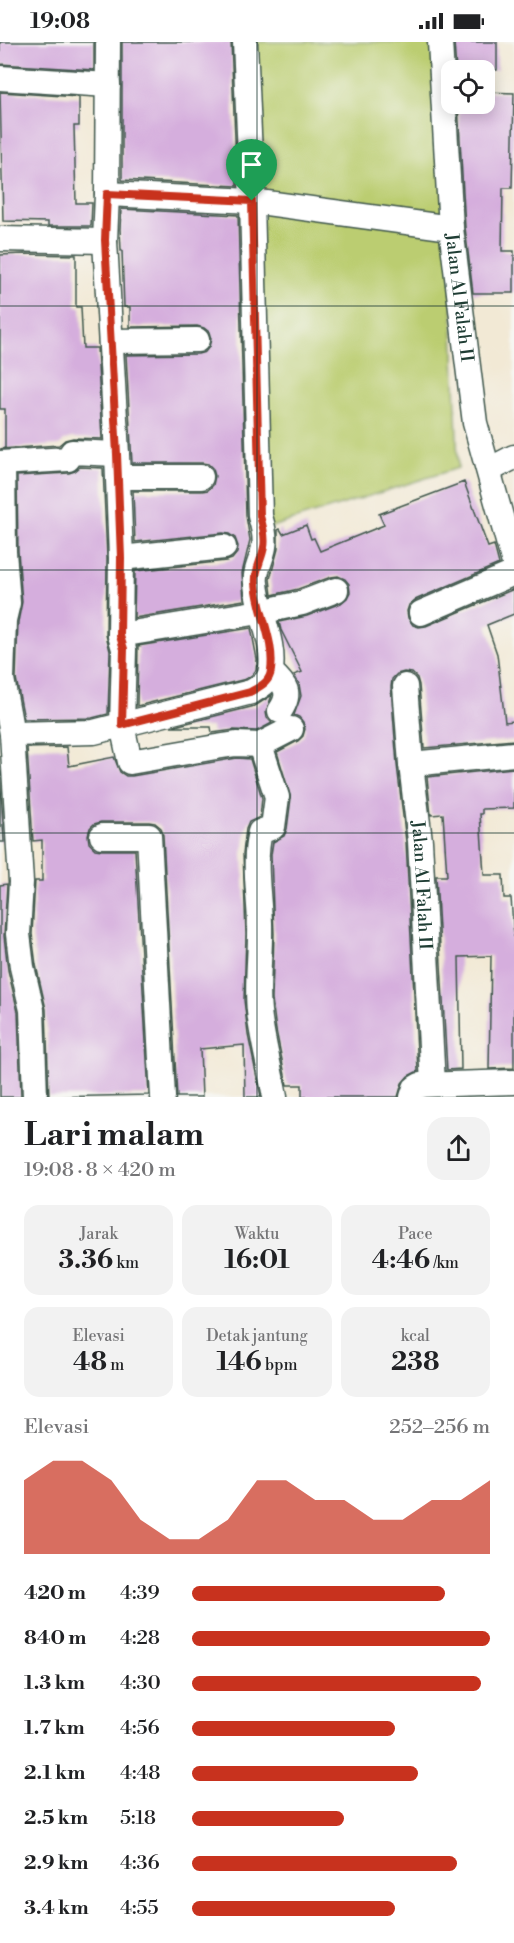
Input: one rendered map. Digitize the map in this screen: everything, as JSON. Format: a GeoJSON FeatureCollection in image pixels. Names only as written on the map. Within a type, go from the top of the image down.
{"type":"FeatureCollection","features":[{"type":"Feature","properties":{"kind":"street"},"geometry":{"type":"LineString","coordinates":[[108,42],[105,240],[121,558],[120,636],[124,649],[122,725],[130,762],[236,744],[260,745],[286,720],[286,691],[283,682],[271,672]]}},
{"type":"Feature","properties":{"kind":"street"},"geometry":{"type":"LineString","coordinates":[[12,734],[94,732],[250,692],[267,682],[271,672],[272,662],[267,630],[260,612],[255,580],[264,545],[264,528],[260,516],[252,201],[245,42]]}},
{"type":"Feature","properties":{"kind":"street"},"geometry":{"type":"LineString","coordinates":[[440,42],[451,228]]}},
{"type":"Feature","properties":{"kind":"street"},"geometry":{"type":"LineString","coordinates":[[0,78],[108,85]]}},
{"type":"Feature","properties":{"kind":"street","name":"Jalan Al Falah II"},"geometry":{"type":"LineString","coordinates":[[107,194],[252,201],[451,228],[475,423],[514,563]]}},
{"type":"Feature","properties":{"kind":"street"},"geometry":{"type":"LineString","coordinates":[[0,239],[105,240]]}},
{"type":"Feature","properties":{"kind":"street"},"geometry":{"type":"LineString","coordinates":[[111,341],[197,340]]}},
{"type":"Feature","properties":{"kind":"street"},"geometry":{"type":"LineString","coordinates":[[35,1097],[32,1010],[22,967],[11,882],[12,734],[2,680],[2,620],[8,603],[1,463],[68,459],[72,452],[117,466],[201,477]]}},
{"type":"Feature","properties":{"kind":"street"},"geometry":{"type":"LineString","coordinates":[[487,462],[514,457]]}},
{"type":"Feature","properties":{"kind":"street"},"geometry":{"type":"LineString","coordinates":[[121,558],[224,547]]}},
{"type":"Feature","properties":{"kind":"street"},"geometry":{"type":"LineString","coordinates":[[421,613],[514,573]]}},
{"type":"Feature","properties":{"kind":"street"},"geometry":{"type":"LineString","coordinates":[[120,636],[260,612],[302,603],[336,590]]}},
{"type":"Feature","properties":{"kind":"street","name":"Jalan Al Falah II"},"geometry":{"type":"LineString","coordinates":[[405,686],[420,841],[433,1084]]}},
{"type":"Feature","properties":{"kind":"street"},"geometry":{"type":"LineString","coordinates":[[260,745],[277,797],[273,827],[260,832],[256,846],[260,927],[259,1010],[265,1053],[276,1097]]}},
{"type":"Feature","properties":{"kind":"street"},"geometry":{"type":"LineString","coordinates":[[411,764],[514,754]]}},
{"type":"Feature","properties":{"kind":"street"},"geometry":{"type":"LineString","coordinates":[[102,836],[149,836],[163,1097]]}},
{"type":"Feature","properties":{"kind":"street"},"geometry":{"type":"LineString","coordinates":[[412,1097],[417,1086],[514,1082]]}},
{"type":"Feature","properties":{"kind":"green space"},"geometry":{"type":"Polygon","coordinates":[[[248,42],[443,42],[441,114],[446,114],[458,468],[268,528],[248,42]]]}},
{"type":"Feature","properties":{"kind":"building"},"geometry":{"type":"Polygon","coordinates":[[[0,42],[94,42],[94,70],[0,64],[0,42]]]}},
{"type":"Feature","properties":{"kind":"building"},"geometry":{"type":"Polygon","coordinates":[[[122,42],[231,42],[237,186],[122,180],[122,42]]]}},
{"type":"Feature","properties":{"kind":"building"},"geometry":{"type":"Polygon","coordinates":[[[454,42],[497,42],[497,70],[495,70],[495,60],[455,60],[454,42]]]}},
{"type":"Feature","properties":{"kind":"building"},"geometry":{"type":"Polygon","coordinates":[[[0,92],[79,97],[79,126],[74,126],[76,203],[92,203],[91,226],[48,226],[48,222],[3,221],[0,92]]]}},
{"type":"Feature","properties":{"kind":"building"},"geometry":{"type":"Polygon","coordinates":[[[495,92],[514,93],[512,188],[503,188],[502,251],[514,251],[514,293],[473,293],[465,227],[459,114],[495,114],[495,92]]]}},
{"type":"Feature","properties":{"kind":"building"},"geometry":{"type":"Polygon","coordinates":[[[121,209],[238,215],[246,516],[250,540],[242,573],[244,600],[134,618],[135,571],[226,561],[232,559],[237,553],[238,546],[235,538],[223,533],[135,542],[133,491],[208,490],[213,485],[215,476],[208,464],[202,463],[132,463],[126,355],[198,354],[205,352],[211,339],[209,332],[197,326],[130,327],[130,307],[124,307],[121,209]]]}},
{"type":"Feature","properties":{"kind":"building"},"geometry":{"type":"Polygon","coordinates":[[[0,255],[76,255],[76,307],[81,307],[83,348],[97,348],[102,439],[73,438],[59,445],[0,449],[5,448],[5,409],[0,409],[0,255]]]}},
{"type":"Feature","properties":{"kind":"building"},"geometry":{"type":"Polygon","coordinates":[[[80,467],[103,468],[107,558],[106,635],[110,651],[108,714],[92,718],[24,719],[16,678],[18,622],[22,602],[18,551],[17,476],[69,473],[80,467]]]}},
{"type":"Feature","properties":{"kind":"building"},"geometry":{"type":"Polygon","coordinates":[[[464,482],[488,547],[494,545],[499,564],[415,600],[409,605],[408,618],[413,625],[426,626],[514,589],[514,614],[487,625],[497,654],[505,722],[514,721],[514,740],[424,748],[417,678],[412,673],[404,672],[392,679],[397,765],[406,842],[418,1071],[408,1076],[402,1083],[398,1097],[302,1097],[302,1085],[287,1085],[272,999],[274,934],[271,855],[273,842],[284,836],[287,829],[291,798],[277,752],[298,741],[305,729],[303,722],[294,715],[301,696],[299,684],[294,675],[302,672],[279,622],[307,616],[341,603],[350,592],[349,584],[338,576],[272,595],[270,579],[278,549],[278,530],[280,529],[283,534],[306,525],[311,539],[314,538],[320,551],[384,525],[379,514],[464,482]]]}},
{"type":"Feature","properties":{"kind":"building"},"geometry":{"type":"Polygon","coordinates":[[[251,628],[257,659],[256,670],[246,679],[137,706],[138,646],[251,628]]]}},
{"type":"Feature","properties":{"kind":"building"},"geometry":{"type":"Polygon","coordinates":[[[272,695],[266,712],[267,718],[272,723],[257,731],[234,730],[212,733],[211,727],[171,727],[255,706],[272,695]]]}},
{"type":"Feature","properties":{"kind":"building"},"geometry":{"type":"Polygon","coordinates":[[[67,747],[69,766],[114,757],[120,772],[126,776],[237,758],[250,759],[262,798],[260,817],[249,822],[246,829],[243,853],[246,934],[244,1000],[248,1035],[261,1097],[245,1097],[244,1045],[200,1049],[202,1097],[177,1097],[163,835],[161,828],[155,823],[101,822],[90,828],[88,835],[89,843],[95,849],[135,850],[149,1095],[49,1097],[46,1009],[32,934],[35,881],[42,881],[42,840],[33,841],[27,748],[67,747]]]}},
{"type":"Feature","properties":{"kind":"building"},"geometry":{"type":"Polygon","coordinates":[[[514,768],[514,808],[482,809],[482,814],[480,814],[484,875],[503,875],[504,898],[511,898],[514,938],[514,1068],[489,1069],[491,956],[459,957],[461,1069],[447,1070],[436,876],[447,876],[443,814],[431,815],[427,777],[514,768]]]}},
{"type":"Feature","properties":{"kind":"building"},"geometry":{"type":"Polygon","coordinates":[[[0,771],[4,842],[0,842],[0,771]]]}},
{"type":"Feature","properties":{"kind":"building"},"geometry":{"type":"Polygon","coordinates":[[[7,884],[4,936],[8,970],[18,1012],[21,1097],[0,1097],[0,885],[7,884]]]}},
{"type":"Feature","properties":{"kind":"route"},"geometry":{"type":"LineString","coordinates":[[107,194],[252,201],[260,516],[264,528],[264,545],[255,580],[260,612],[267,630],[272,662],[271,672],[267,682],[250,692],[122,725],[124,649],[120,636],[121,558],[105,240],[107,194]]}}]}
